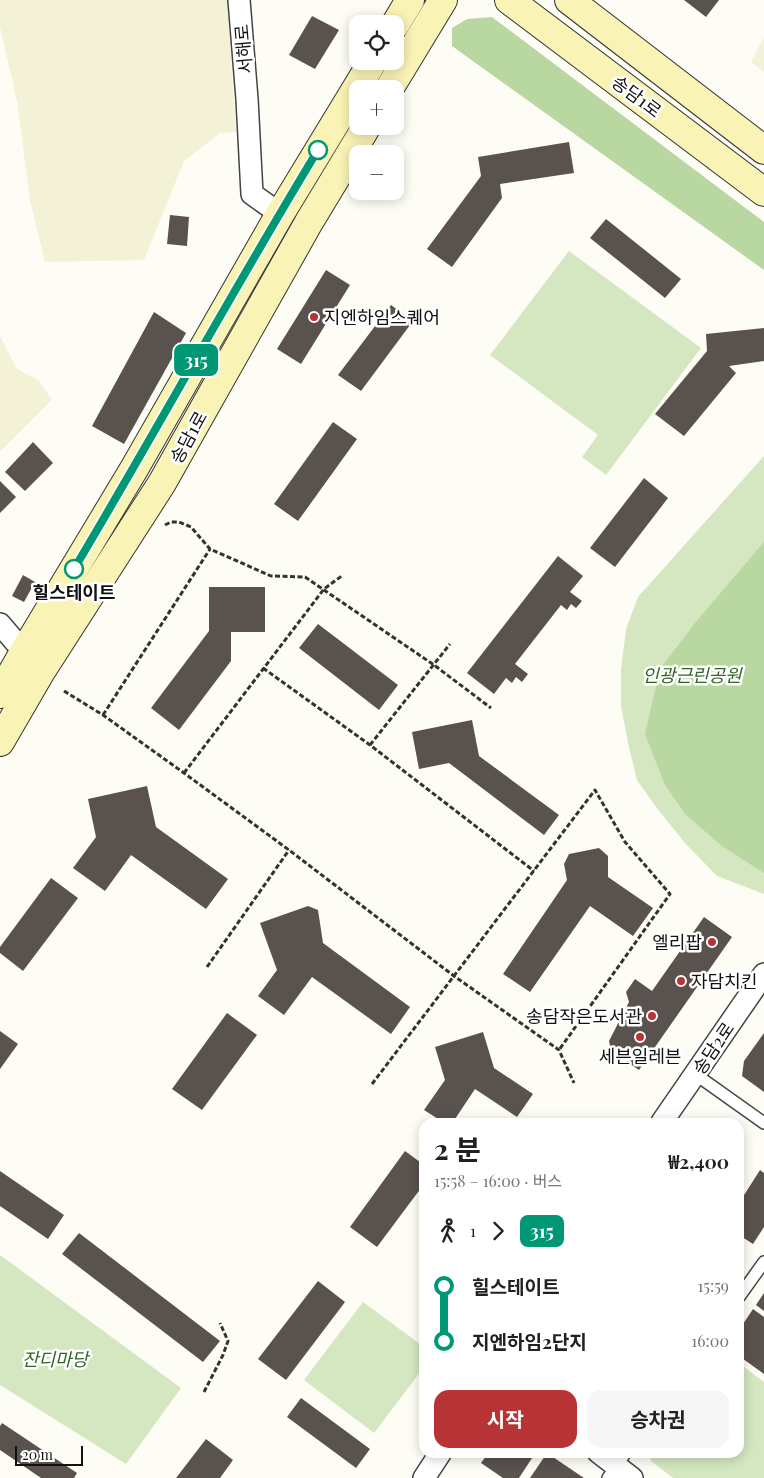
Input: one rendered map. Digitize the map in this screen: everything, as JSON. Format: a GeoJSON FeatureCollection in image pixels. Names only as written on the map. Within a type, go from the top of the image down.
{"type":"FeatureCollection","features":[{"type":"Feature","properties":{"kind":"main road"},"geometry":{"type":"LineString","coordinates":[[401,15],[410,0]]}},
{"type":"Feature","properties":{"kind":"main road"},"geometry":{"type":"LineString","coordinates":[[394,80],[443,0]]}},
{"type":"Feature","properties":{"kind":"main road","name":"송담1로"},"geometry":{"type":"LineString","coordinates":[[509,0],[764,192]]}},
{"type":"Feature","properties":{"kind":"main road","name":"송담1로"},"geometry":{"type":"LineString","coordinates":[[569,0],[764,150]]}},
{"type":"Feature","properties":{"kind":"main road","name":"송담1로"},"geometry":{"type":"LineString","coordinates":[[0,694],[134,469],[280,214],[368,70]]}},
{"type":"Feature","properties":{"kind":"main road","name":"송담1로"},"geometry":{"type":"LineString","coordinates":[[0,742],[40,673],[162,483],[309,222],[362,135]]}},
{"type":"Feature","properties":{"kind":"street","name":"서해로"},"geometry":{"type":"LineString","coordinates":[[239,0],[252,194],[280,214]]}},
{"type":"Feature","properties":{"kind":"street"},"geometry":{"type":"LineString","coordinates":[[0,624],[24,652]]}},
{"type":"Feature","properties":{"kind":"street","name":"송담2로"},"geometry":{"type":"LineString","coordinates":[[665,1118],[764,974]]}},
{"type":"Feature","properties":{"kind":"street"},"geometry":{"type":"LineString","coordinates":[[424,1478],[437,1458]]}},
{"type":"Feature","properties":{"kind":"street"},"geometry":{"type":"LineString","coordinates":[[606,1458],[621,1469]]}},
{"type":"Feature","properties":{"kind":"lane"},"geometry":{"type":"LineString","coordinates":[[695,1074],[764,1123]]}},
{"type":"Feature","properties":{"kind":"lane"},"geometry":{"type":"LineString","coordinates":[[744,1290],[764,1262]]}},
{"type":"Feature","properties":{"kind":"path"},"geometry":{"type":"LineString","coordinates":[[158,528],[171,522],[179,522],[191,527],[210,549],[271,576],[306,577],[434,665],[491,708]]}},
{"type":"Feature","properties":{"kind":"path"},"geometry":{"type":"LineString","coordinates":[[103,715],[210,549]]}},
{"type":"Feature","properties":{"kind":"path"},"geometry":{"type":"LineString","coordinates":[[184,773],[324,589],[343,575]]}},
{"type":"Feature","properties":{"kind":"path"},"geometry":{"type":"LineString","coordinates":[[370,746],[450,644]]}},
{"type":"Feature","properties":{"kind":"path"},"geometry":{"type":"LineString","coordinates":[[263,668],[370,746],[534,871]]}},
{"type":"Feature","properties":{"kind":"path"},"geometry":{"type":"LineString","coordinates":[[64,691],[103,715],[184,773],[289,850],[454,976],[559,1050],[574,1083]]}},
{"type":"Feature","properties":{"kind":"path"},"geometry":{"type":"LineString","coordinates":[[372,1084],[596,790],[625,842],[670,894],[559,1050]]}},
{"type":"Feature","properties":{"kind":"path"},"geometry":{"type":"LineString","coordinates":[[207,967],[289,850]]}},
{"type":"Feature","properties":{"kind":"path"},"geometry":{"type":"LineString","coordinates":[[204,1392],[228,1341],[220,1324]]}},
{"type":"Feature","properties":{"kind":"green space"},"geometry":{"type":"Polygon","coordinates":[[[0,0],[227,0],[236,132],[220,133],[184,161],[144,260],[45,262],[30,200],[17,101],[0,27],[0,0]]]}},
{"type":"Feature","properties":{"kind":"green space"},"geometry":{"type":"Polygon","coordinates":[[[492,17],[764,222],[764,270],[452,46],[452,28],[467,19],[492,17]]]}},
{"type":"Feature","properties":{"kind":"green space"},"geometry":{"type":"Polygon","coordinates":[[[764,37],[764,72],[751,62],[764,37]]]}},
{"type":"Feature","properties":{"kind":"green space"},"geometry":{"type":"Polygon","coordinates":[[[569,251],[701,348],[606,475],[582,457],[598,435],[490,355],[569,251]]]}},
{"type":"Feature","properties":{"kind":"green space"},"geometry":{"type":"Polygon","coordinates":[[[0,336],[17,369],[38,380],[52,400],[0,452],[0,336]]]}},
{"type":"Feature","properties":{"kind":"green space","name":"인광근린공원"},"geometry":{"type":"Polygon","coordinates":[[[764,456],[764,894],[717,876],[685,843],[637,780],[621,706],[621,670],[626,629],[638,597],[764,456]]]}},
{"type":"Feature","properties":{"kind":"green space"},"geometry":{"type":"Polygon","coordinates":[[[764,542],[764,873],[722,846],[685,814],[665,785],[645,734],[660,669],[695,623],[764,542]]]}},
{"type":"Feature","properties":{"kind":"green space","name":"잔디마당"},"geometry":{"type":"Polygon","coordinates":[[[0,1255],[181,1388],[126,1464],[0,1385],[0,1255]]]}},
{"type":"Feature","properties":{"kind":"green space"},"geometry":{"type":"Polygon","coordinates":[[[363,1302],[419,1343],[419,1374],[374,1433],[304,1380],[363,1302]]]}},
{"type":"Feature","properties":{"kind":"green space"},"geometry":{"type":"Polygon","coordinates":[[[744,1367],[764,1382],[764,1478],[673,1478],[651,1461],[651,1458],[744,1458],[744,1367]]]}},
{"type":"Feature","properties":{"kind":"building"},"geometry":{"type":"Polygon","coordinates":[[[684,0],[719,0],[706,17],[684,0]]]}},
{"type":"Feature","properties":{"kind":"building"},"geometry":{"type":"Polygon","coordinates":[[[312,16],[339,30],[315,69],[289,55],[312,16]]]}},
{"type":"Feature","properties":{"kind":"building"},"geometry":{"type":"Polygon","coordinates":[[[569,142],[574,173],[500,184],[502,198],[452,267],[427,249],[481,176],[478,157],[569,142]]]}},
{"type":"Feature","properties":{"kind":"building"},"geometry":{"type":"Polygon","coordinates":[[[170,215],[189,217],[187,246],[167,244],[170,215]]]}},
{"type":"Feature","properties":{"kind":"building"},"geometry":{"type":"Polygon","coordinates":[[[606,219],[681,279],[665,298],[590,238],[606,219]]]}},
{"type":"Feature","properties":{"kind":"building","name":"지엔하임스퀘어"},"geometry":{"type":"Polygon","coordinates":[[[326,270],[350,285],[301,364],[277,349],[326,270]]]}},
{"type":"Feature","properties":{"kind":"building"},"geometry":{"type":"Polygon","coordinates":[[[391,305],[413,321],[361,391],[338,375],[391,305]]]}},
{"type":"Feature","properties":{"kind":"building"},"geometry":{"type":"Polygon","coordinates":[[[154,312],[186,333],[124,444],[92,426],[154,312]]]}},
{"type":"Feature","properties":{"kind":"building"},"geometry":{"type":"Polygon","coordinates":[[[764,328],[764,361],[729,366],[736,373],[684,436],[655,414],[707,351],[706,334],[764,328]]]}},
{"type":"Feature","properties":{"kind":"building"},"geometry":{"type":"Polygon","coordinates":[[[333,422],[357,439],[298,521],[274,504],[333,422]]]}},
{"type":"Feature","properties":{"kind":"building"},"geometry":{"type":"Polygon","coordinates":[[[33,442],[53,463],[25,491],[5,472],[33,442]]]}},
{"type":"Feature","properties":{"kind":"building"},"geometry":{"type":"Polygon","coordinates":[[[644,478],[668,498],[615,567],[590,548],[644,478]]]}},
{"type":"Feature","properties":{"kind":"building"},"geometry":{"type":"Polygon","coordinates":[[[0,481],[16,497],[0,513],[0,481]]]}},
{"type":"Feature","properties":{"kind":"building"},"geometry":{"type":"Polygon","coordinates":[[[558,556],[583,576],[570,592],[582,601],[576,608],[571,604],[567,610],[561,605],[515,664],[528,674],[522,682],[516,677],[512,683],[506,678],[494,694],[467,673],[558,556]]]}},
{"type":"Feature","properties":{"kind":"building"},"geometry":{"type":"Polygon","coordinates":[[[23,575],[35,582],[24,602],[12,596],[23,575]]]}},
{"type":"Feature","properties":{"kind":"building"},"geometry":{"type":"Polygon","coordinates":[[[209,587],[265,587],[265,632],[231,632],[231,661],[179,730],[151,708],[209,631],[209,587]]]}},
{"type":"Feature","properties":{"kind":"building"},"geometry":{"type":"Polygon","coordinates":[[[318,624],[398,685],[379,710],[299,648],[318,624]]]}},
{"type":"Feature","properties":{"kind":"building"},"geometry":{"type":"Polygon","coordinates":[[[472,720],[479,756],[559,815],[544,835],[449,763],[419,769],[412,732],[472,720]]]}},
{"type":"Feature","properties":{"kind":"building"},"geometry":{"type":"Polygon","coordinates":[[[147,786],[156,827],[228,879],[206,909],[131,855],[105,891],[73,868],[96,837],[88,799],[147,786]]]}},
{"type":"Feature","properties":{"kind":"building"},"geometry":{"type":"Polygon","coordinates":[[[599,848],[608,856],[608,877],[653,908],[633,936],[590,906],[530,992],[503,974],[567,880],[564,864],[569,854],[599,848]]]}},
{"type":"Feature","properties":{"kind":"building"},"geometry":{"type":"Polygon","coordinates":[[[51,878],[78,898],[23,971],[0,953],[0,947],[51,878]]]}},
{"type":"Feature","properties":{"kind":"building"},"geometry":{"type":"Polygon","coordinates":[[[308,906],[318,910],[323,943],[410,1007],[391,1034],[312,977],[284,1015],[258,996],[277,970],[260,923],[308,906]]]}},
{"type":"Feature","properties":{"kind":"building"},"geometry":{"type":"Polygon","coordinates":[[[704,917],[732,937],[639,1070],[611,1051],[609,1041],[629,1002],[626,992],[635,979],[652,991],[704,917]]]}},
{"type":"Feature","properties":{"kind":"building"},"geometry":{"type":"Polygon","coordinates":[[[227,1013],[257,1035],[202,1110],[172,1089],[227,1013]]]}},
{"type":"Feature","properties":{"kind":"building"},"geometry":{"type":"Polygon","coordinates":[[[0,1031],[18,1044],[0,1069],[0,1031]]]}},
{"type":"Feature","properties":{"kind":"building"},"geometry":{"type":"Polygon","coordinates":[[[483,1032],[494,1068],[533,1094],[517,1117],[475,1089],[456,1118],[437,1118],[424,1110],[445,1080],[435,1047],[483,1032]]]}},
{"type":"Feature","properties":{"kind":"building"},"geometry":{"type":"Polygon","coordinates":[[[764,1033],[764,1092],[742,1076],[744,1061],[764,1033]]]}},
{"type":"Feature","properties":{"kind":"building"},"geometry":{"type":"Polygon","coordinates":[[[405,1151],[419,1161],[419,1191],[377,1247],[350,1227],[405,1151]]]}},
{"type":"Feature","properties":{"kind":"building"},"geometry":{"type":"Polygon","coordinates":[[[760,1170],[764,1173],[764,1227],[753,1244],[744,1238],[744,1195],[760,1170]]]}},
{"type":"Feature","properties":{"kind":"building"},"geometry":{"type":"Polygon","coordinates":[[[0,1171],[64,1215],[48,1239],[0,1206],[0,1171]]]}},
{"type":"Feature","properties":{"kind":"building"},"geometry":{"type":"Polygon","coordinates":[[[79,1233],[220,1341],[203,1362],[62,1254],[79,1233]]]}},
{"type":"Feature","properties":{"kind":"building"},"geometry":{"type":"Polygon","coordinates":[[[318,1281],[345,1302],[286,1380],[258,1359],[318,1281]]]}},
{"type":"Feature","properties":{"kind":"building"},"geometry":{"type":"Polygon","coordinates":[[[764,1293],[764,1311],[756,1305],[764,1293]]]}},
{"type":"Feature","properties":{"kind":"building"},"geometry":{"type":"Polygon","coordinates":[[[753,1309],[764,1317],[764,1374],[744,1360],[744,1322],[753,1309]]]}},
{"type":"Feature","properties":{"kind":"building"},"geometry":{"type":"Polygon","coordinates":[[[301,1398],[370,1449],[356,1468],[287,1417],[301,1398]]]}},
{"type":"Feature","properties":{"kind":"building"},"geometry":{"type":"Polygon","coordinates":[[[2,1423],[77,1473],[74,1478],[41,1478],[0,1450],[0,1426],[2,1423]]]}},
{"type":"Feature","properties":{"kind":"building"},"geometry":{"type":"Polygon","coordinates":[[[206,1439],[233,1460],[220,1478],[176,1478],[206,1439]]]}},
{"type":"Feature","properties":{"kind":"building"},"geometry":{"type":"Polygon","coordinates":[[[485,1458],[532,1458],[519,1478],[503,1478],[481,1463],[485,1458]]]}},
{"type":"Feature","properties":{"kind":"building"},"geometry":{"type":"Polygon","coordinates":[[[544,1458],[554,1458],[584,1478],[530,1478],[544,1458]]]}},
{"type":"Feature","properties":{"kind":"bus line","name":"315"},"geometry":{"type":"LineString","coordinates":[[74,569],[134,469],[318,150]]}},
{"type":"Feature","properties":{"kind":"place","name":"지엔하임스퀘어"},"geometry":{"type":"Point","coordinates":[314,317]}},
{"type":"Feature","properties":{"kind":"place","name":"힐스테이트"},"geometry":{"type":"Point","coordinates":[74,569]}},
{"type":"Feature","properties":{"kind":"place","name":"엘리팝"},"geometry":{"type":"Point","coordinates":[712,942]}},
{"type":"Feature","properties":{"kind":"place","name":"자담치킨"},"geometry":{"type":"Point","coordinates":[681,981]}},
{"type":"Feature","properties":{"kind":"place","name":"송담작은도서관"},"geometry":{"type":"Point","coordinates":[652,1016]}},
{"type":"Feature","properties":{"kind":"place","name":"세븐일레븐"},"geometry":{"type":"Point","coordinates":[640,1037]}}]}
